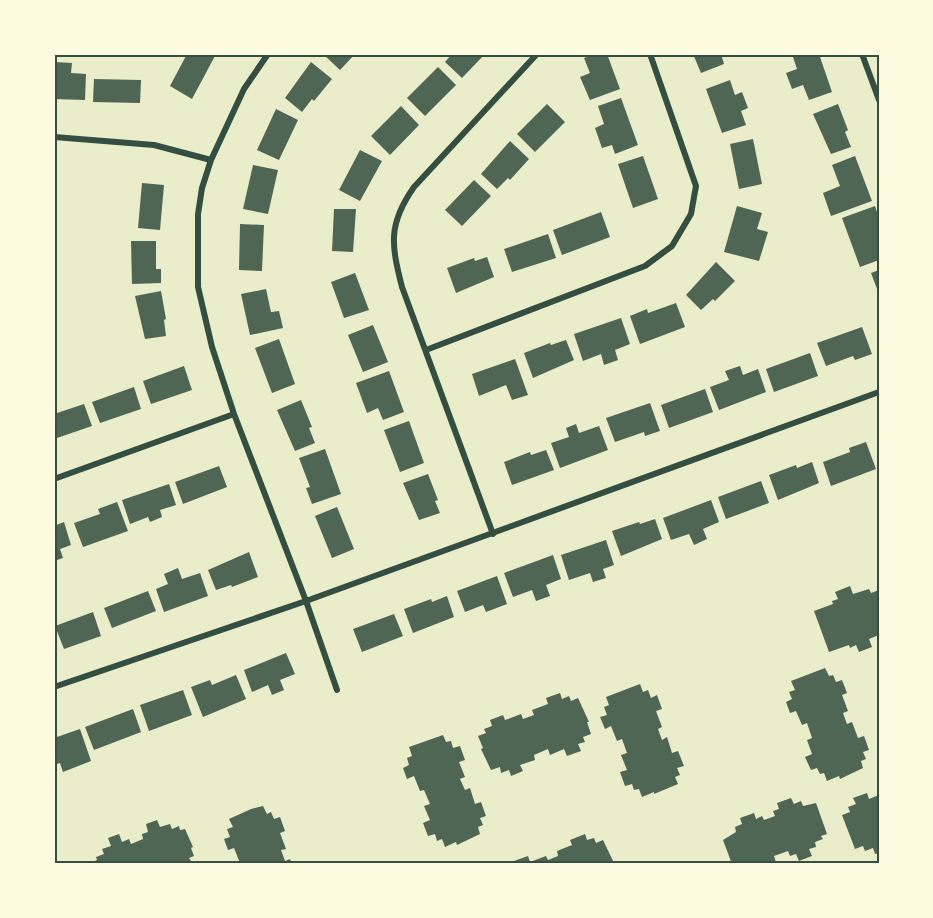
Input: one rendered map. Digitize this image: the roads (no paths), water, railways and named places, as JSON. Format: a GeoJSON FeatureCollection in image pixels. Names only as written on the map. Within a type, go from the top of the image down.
{"type":"FeatureCollection","features":[{"type":"Feature","properties":{"kind":"street"},"geometry":{"type":"LineString","coordinates":[[268,54],[244,89],[211,160],[202,188],[198,214],[198,287],[212,347],[234,414],[337,690]]}},
{"type":"Feature","properties":{"kind":"street"},"geometry":{"type":"LineString","coordinates":[[493,534],[397,266],[393,241],[394,222],[401,205],[414,187],[537,54]]}},
{"type":"Feature","properties":{"kind":"street"},"geometry":{"type":"LineString","coordinates":[[426,350],[645,266],[672,246],[691,214],[696,186],[650,54]]}},
{"type":"Feature","properties":{"kind":"street"},"geometry":{"type":"LineString","coordinates":[[862,54],[879,100]]}},
{"type":"Feature","properties":{"kind":"street"},"geometry":{"type":"LineString","coordinates":[[54,138],[154,145],[211,160]]}},
{"type":"Feature","properties":{"kind":"street"},"geometry":{"type":"LineString","coordinates":[[54,687],[306,602],[879,393]]}},
{"type":"Feature","properties":{"kind":"street"},"geometry":{"type":"LineString","coordinates":[[54,479],[234,414]]}}]}
